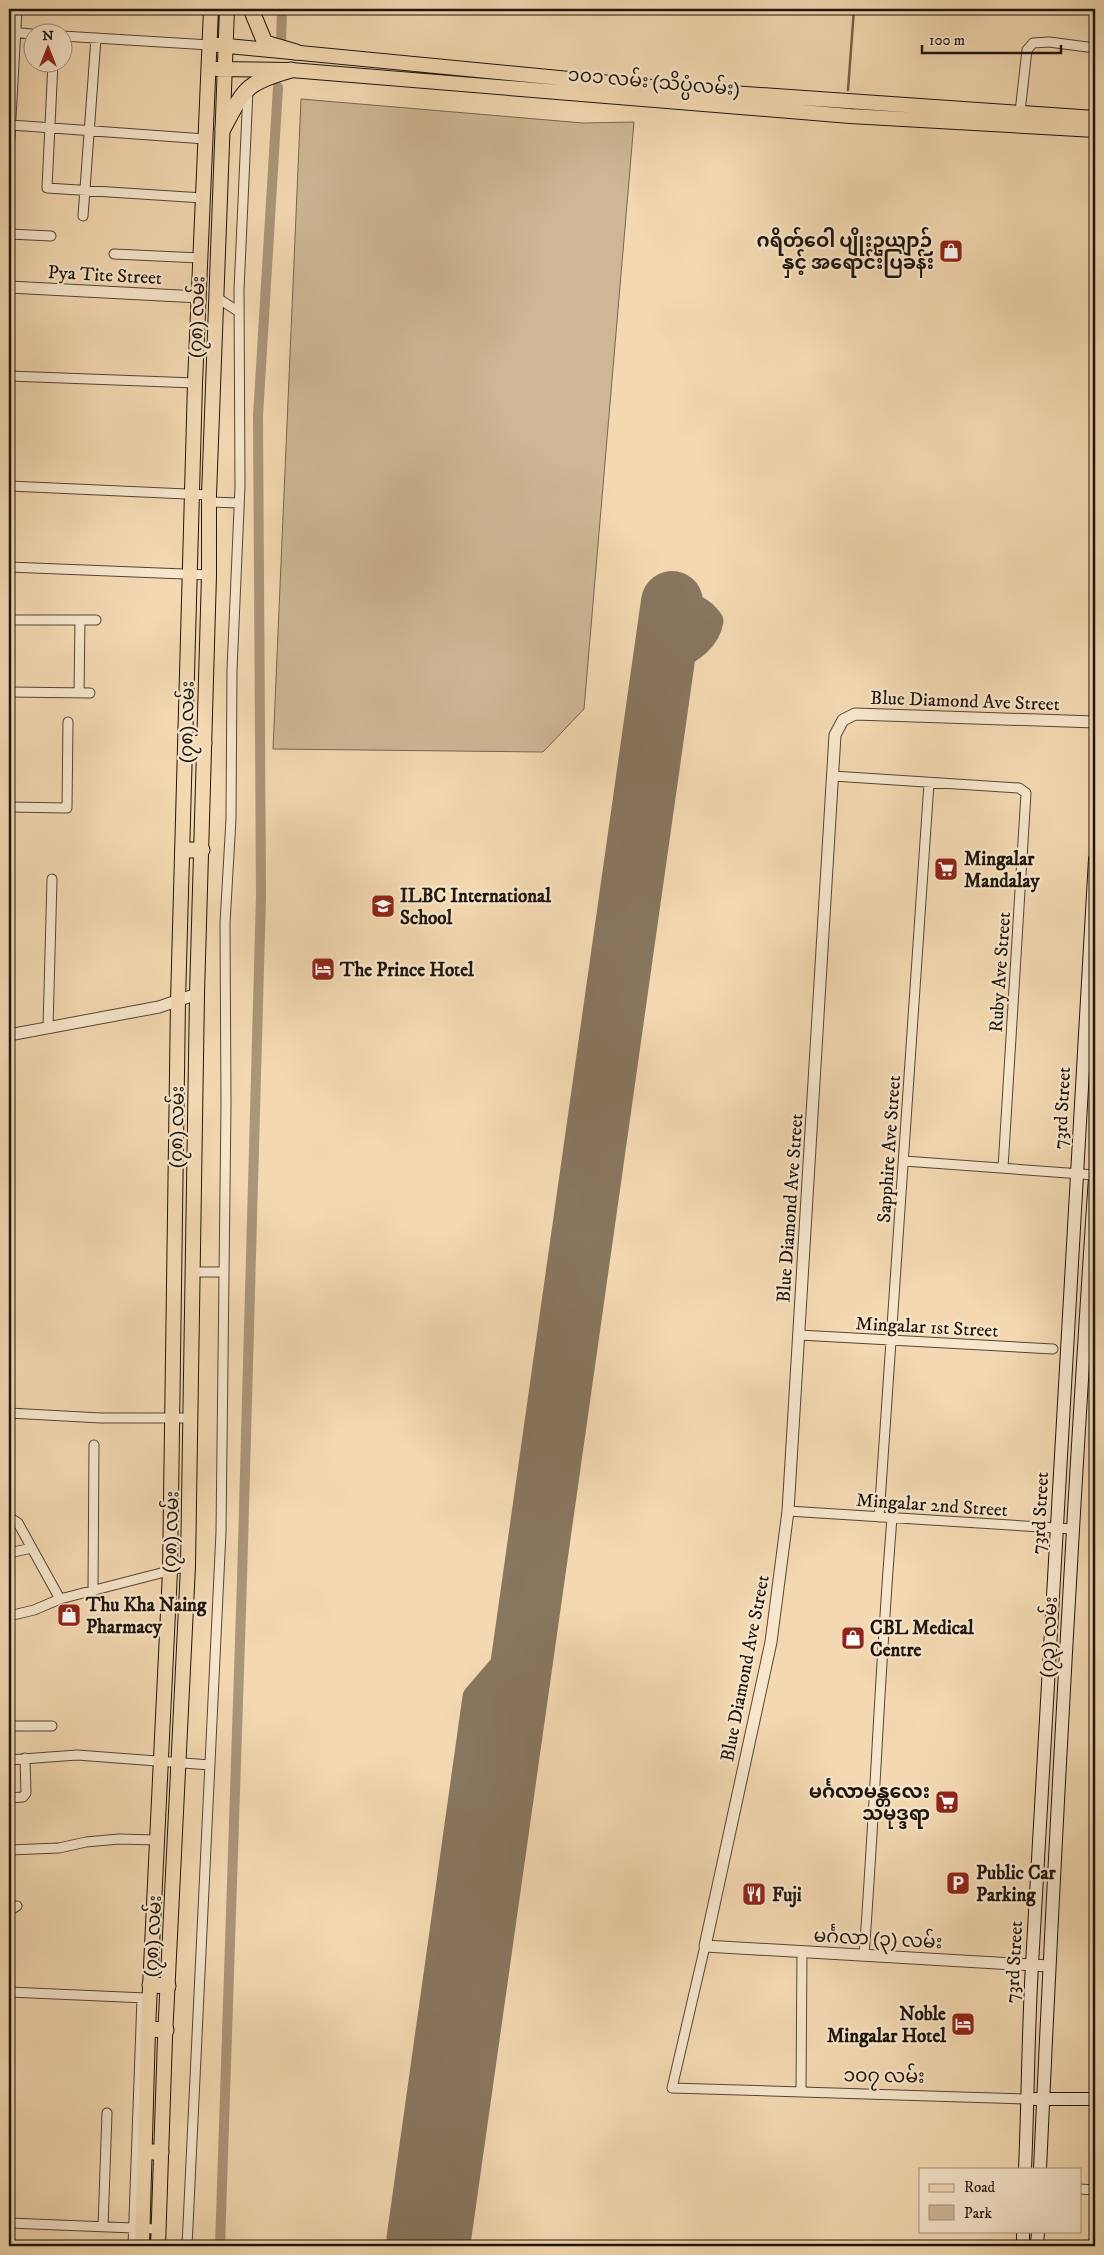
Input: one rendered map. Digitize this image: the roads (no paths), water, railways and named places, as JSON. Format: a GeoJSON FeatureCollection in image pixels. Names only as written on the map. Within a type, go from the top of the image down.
{"type":"FeatureCollection","features":[{"type":"Feature","properties":{"kind":"highway"},"geometry":{"type":"LineString","coordinates":[[251,9],[265,43],[296,52]]}},
{"type":"Feature","properties":{"kind":"highway"},"geometry":{"type":"LineString","coordinates":[[223,129],[248,86],[265,78],[291,70]]}},
{"type":"Feature","properties":{"kind":"highway"},"geometry":{"type":"LineString","coordinates":[[186,744],[204,742]]}},
{"type":"Feature","properties":{"kind":"highway"},"geometry":{"type":"LineString","coordinates":[[183,850],[202,850]]}},
{"type":"Feature","properties":{"kind":"highway"},"geometry":{"type":"LineString","coordinates":[[147,1994],[168,1986]]}},
{"type":"Feature","properties":{"kind":"highway"},"geometry":{"type":"LineString","coordinates":[[148,2029],[166,2030]]}},
{"type":"Feature","properties":{"kind":"highway"},"geometry":{"type":"LineString","coordinates":[[144,2152],[161,2152]]}},
{"type":"Feature","properties":{"kind":"main road","name":"(၇၈) လမ်း"},"geometry":{"type":"LineString","coordinates":[[142,2246],[138,2228],[144,2152],[148,2029],[147,1994],[170,1571],[178,1001],[195,384],[211,9]]}},
{"type":"Feature","properties":{"kind":"main road","name":"(၇၈) လမ်း"},"geometry":{"type":"LineString","coordinates":[[158,2246],[166,2030],[188,1566],[192,1418],[197,994],[209,575],[209,499],[227,9]]}},
{"type":"Feature","properties":{"kind":"main road","name":"၁၀၁ လမ်း (သိပ္ပံလမ်း)"},"geometry":{"type":"LineString","coordinates":[[210,45],[252,47],[664,88],[1095,118]]}},
{"type":"Feature","properties":{"kind":"main road","name":"၁၀၁ လမ်း (သိပ္ပံလမ်း)"},"geometry":{"type":"LineString","coordinates":[[209,68],[291,70],[850,116],[1095,130]]}},
{"type":"Feature","properties":{"kind":"main road","name":"73rd Street"},"geometry":{"type":"LineString","coordinates":[[1025,2168],[1026,2074],[1095,859]]}},
{"type":"Feature","properties":{"kind":"main road","name":"(၇၃) လမ်း"},"geometry":{"type":"LineString","coordinates":[[1043,2099],[1073,1529],[1095,1176]]}},
{"type":"Feature","properties":{"kind":"main road","name":"၁၀၇ လမ်း"},"geometry":{"type":"LineString","coordinates":[[1027,2099],[1095,2099]]}},
{"type":"Feature","properties":{"kind":"main road"},"geometry":{"type":"LineString","coordinates":[[1040,2168],[1043,2099]]}},
{"type":"Feature","properties":{"kind":"main road"},"geometry":{"type":"LineString","coordinates":[[1023,2232],[1023,2246]]}},
{"type":"Feature","properties":{"kind":"main road"},"geometry":{"type":"LineString","coordinates":[[1038,2232],[1038,2246]]}},
{"type":"Feature","properties":{"kind":"street"},"geometry":{"type":"LineString","coordinates":[[9,154],[12,32],[17,9]]}},
{"type":"Feature","properties":{"kind":"street"},"geometry":{"type":"LineString","coordinates":[[72,37],[210,45]]}},
{"type":"Feature","properties":{"kind":"street"},"geometry":{"type":"LineString","coordinates":[[83,216],[96,38]]}},
{"type":"Feature","properties":{"kind":"street"},"geometry":{"type":"LineString","coordinates":[[1020,112],[1027,50],[1033,43],[1095,48]]}},
{"type":"Feature","properties":{"kind":"street"},"geometry":{"type":"LineString","coordinates":[[52,72],[46,188],[203,198]]}},
{"type":"Feature","properties":{"kind":"street"},"geometry":{"type":"LineString","coordinates":[[187,2246],[221,1532],[226,1104],[225,923],[231,819],[232,670],[239,503],[239,312],[248,86]]}},
{"type":"Feature","properties":{"kind":"street"},"geometry":{"type":"LineString","coordinates":[[11,125],[205,139]]}},
{"type":"Feature","properties":{"kind":"street"},"geometry":{"type":"LineString","coordinates":[[9,234],[50,236]]}},
{"type":"Feature","properties":{"kind":"street"},"geometry":{"type":"LineString","coordinates":[[114,254],[200,258]]}},
{"type":"Feature","properties":{"kind":"street","name":"Pya Tite Street"},"geometry":{"type":"LineString","coordinates":[[9,287],[199,297]]}},
{"type":"Feature","properties":{"kind":"street"},"geometry":{"type":"LineString","coordinates":[[216,297],[239,312]]}},
{"type":"Feature","properties":{"kind":"street"},"geometry":{"type":"LineString","coordinates":[[9,376],[195,384]]}},
{"type":"Feature","properties":{"kind":"street"},"geometry":{"type":"LineString","coordinates":[[9,486],[192,494],[209,499],[239,503]]}},
{"type":"Feature","properties":{"kind":"street"},"geometry":{"type":"LineString","coordinates":[[9,567],[209,575]]}},
{"type":"Feature","properties":{"kind":"street"},"geometry":{"type":"LineString","coordinates":[[9,620],[96,620]]}},
{"type":"Feature","properties":{"kind":"street"},"geometry":{"type":"LineString","coordinates":[[79,693],[80,620]]}},
{"type":"Feature","properties":{"kind":"street"},"geometry":{"type":"LineString","coordinates":[[9,692],[90,693]]}},
{"type":"Feature","properties":{"kind":"street","name":"Blue Diamond Ave Street"},"geometry":{"type":"LineString","coordinates":[[705,1946],[771,1642],[788,1511],[834,736],[843,720],[856,714],[1095,722]]}},
{"type":"Feature","properties":{"kind":"street"},"geometry":{"type":"LineString","coordinates":[[9,807],[67,808],[68,722]]}},
{"type":"Feature","properties":{"kind":"street","name":"Ruby Ave Street"},"geometry":{"type":"LineString","coordinates":[[833,776],[1019,788],[1027,794],[1003,1168]]}},
{"type":"Feature","properties":{"kind":"street","name":"Sapphire Ave Street"},"geometry":{"type":"LineString","coordinates":[[879,1517],[929,783]]}},
{"type":"Feature","properties":{"kind":"street"},"geometry":{"type":"LineString","coordinates":[[48,1028],[52,878]]}},
{"type":"Feature","properties":{"kind":"street"},"geometry":{"type":"LineString","coordinates":[[9,1034],[48,1028],[178,1001],[197,994]]}},
{"type":"Feature","properties":{"kind":"street"},"geometry":{"type":"LineString","coordinates":[[904,1161],[1095,1176]]}},
{"type":"Feature","properties":{"kind":"street"},"geometry":{"type":"LineString","coordinates":[[193,1272],[224,1272]]}},
{"type":"Feature","properties":{"kind":"street","name":"Mingalar 1st Street"},"geometry":{"type":"LineString","coordinates":[[799,1336],[1053,1349]]}},
{"type":"Feature","properties":{"kind":"street"},"geometry":{"type":"LineString","coordinates":[[9,1428],[10,1413],[101,1418],[192,1418]]}},
{"type":"Feature","properties":{"kind":"street"},"geometry":{"type":"LineString","coordinates":[[93,1591],[94,1445]]}},
{"type":"Feature","properties":{"kind":"street","name":"Mingalar 2nd Street"},"geometry":{"type":"LineString","coordinates":[[788,1511],[1073,1529]]}},
{"type":"Feature","properties":{"kind":"street"},"geometry":{"type":"LineString","coordinates":[[9,1517],[18,1523],[60,1599]]}},
{"type":"Feature","properties":{"kind":"street"},"geometry":{"type":"LineString","coordinates":[[864,1955],[884,1616],[892,1518]]}},
{"type":"Feature","properties":{"kind":"street"},"geometry":{"type":"LineString","coordinates":[[9,1553],[32,1548]]}},
{"type":"Feature","properties":{"kind":"street"},"geometry":{"type":"LineString","coordinates":[[9,1616],[34,1610],[60,1599],[188,1566]]}},
{"type":"Feature","properties":{"kind":"street"},"geometry":{"type":"LineString","coordinates":[[9,1726],[52,1726]]}},
{"type":"Feature","properties":{"kind":"street"},"geometry":{"type":"LineString","coordinates":[[9,1760],[77,1755],[210,1764]]}},
{"type":"Feature","properties":{"kind":"street"},"geometry":{"type":"LineString","coordinates":[[9,1798],[23,1797],[26,1793],[25,1758]]}},
{"type":"Feature","properties":{"kind":"street"},"geometry":{"type":"LineString","coordinates":[[9,1850],[59,1848],[119,1838],[156,1840]]}},
{"type":"Feature","properties":{"kind":"street"},"geometry":{"type":"LineString","coordinates":[[9,1912],[17,1906]]}},
{"type":"Feature","properties":{"kind":"street","name":"မင်္ဂလာ (၃) လမ်း"},"geometry":{"type":"LineString","coordinates":[[705,1946],[1049,1966]]}},
{"type":"Feature","properties":{"kind":"street","name":"၁၀၇ လမ်း"},"geometry":{"type":"LineString","coordinates":[[705,1946],[672,2088],[1027,2099]]}},
{"type":"Feature","properties":{"kind":"street"},"geometry":{"type":"LineString","coordinates":[[801,2092],[802,1952]]}},
{"type":"Feature","properties":{"kind":"street"},"geometry":{"type":"LineString","coordinates":[[9,1992],[147,1994],[138,2228],[133,2246]]}},
{"type":"Feature","properties":{"kind":"street"},"geometry":{"type":"LineString","coordinates":[[103,2227],[107,2113]]}},
{"type":"Feature","properties":{"kind":"street"},"geometry":{"type":"LineString","coordinates":[[1082,2189],[1095,2190]]}},
{"type":"Feature","properties":{"kind":"street"},"geometry":{"type":"LineString","coordinates":[[9,2223],[158,2229]]}},
{"type":"Feature","properties":{"kind":"waterway"},"geometry":{"type":"LineString","coordinates":[[281,47],[282,9]]}},
{"type":"Feature","properties":{"kind":"waterway"},"geometry":{"type":"LineString","coordinates":[[848,90],[854,9]]}},
{"type":"Feature","properties":{"kind":"waterway"},"geometry":{"type":"LineString","coordinates":[[220,2246],[242,1580],[261,896],[258,416],[278,87]]}},
{"type":"Feature","properties":{"kind":"place","name":"ဂရိတ်ဝေါ ပျိုးဥယျာဉ် နှင့် အရောင်းပြခန်း"},"geometry":{"type":"Point","coordinates":[951,251]}},
{"type":"Feature","properties":{"kind":"place","name":"Mingalar Mandalay"},"geometry":{"type":"Point","coordinates":[946,869]}},
{"type":"Feature","properties":{"kind":"place","name":"ILBC International School"},"geometry":{"type":"Point","coordinates":[383,906]}},
{"type":"Feature","properties":{"kind":"place","name":"The Prince Hotel"},"geometry":{"type":"Point","coordinates":[323,969]}},
{"type":"Feature","properties":{"kind":"place","name":"Thu Kha Naing Pharmacy"},"geometry":{"type":"Point","coordinates":[69,1615]}},
{"type":"Feature","properties":{"kind":"place","name":"CBL Medical Centre"},"geometry":{"type":"Point","coordinates":[853,1638]}},
{"type":"Feature","properties":{"kind":"place","name":"မင်္ဂလာမန္တလေး သမုဒ္ဒရာ"},"geometry":{"type":"Point","coordinates":[947,1802]}},
{"type":"Feature","properties":{"kind":"place","name":"Public Car Parking"},"geometry":{"type":"Point","coordinates":[958,1883]}},
{"type":"Feature","properties":{"kind":"place","name":"Fuji"},"geometry":{"type":"Point","coordinates":[754,1894]}},
{"type":"Feature","properties":{"kind":"place","name":"Noble Mingalar Hotel"},"geometry":{"type":"Point","coordinates":[963,2024]}}]}
